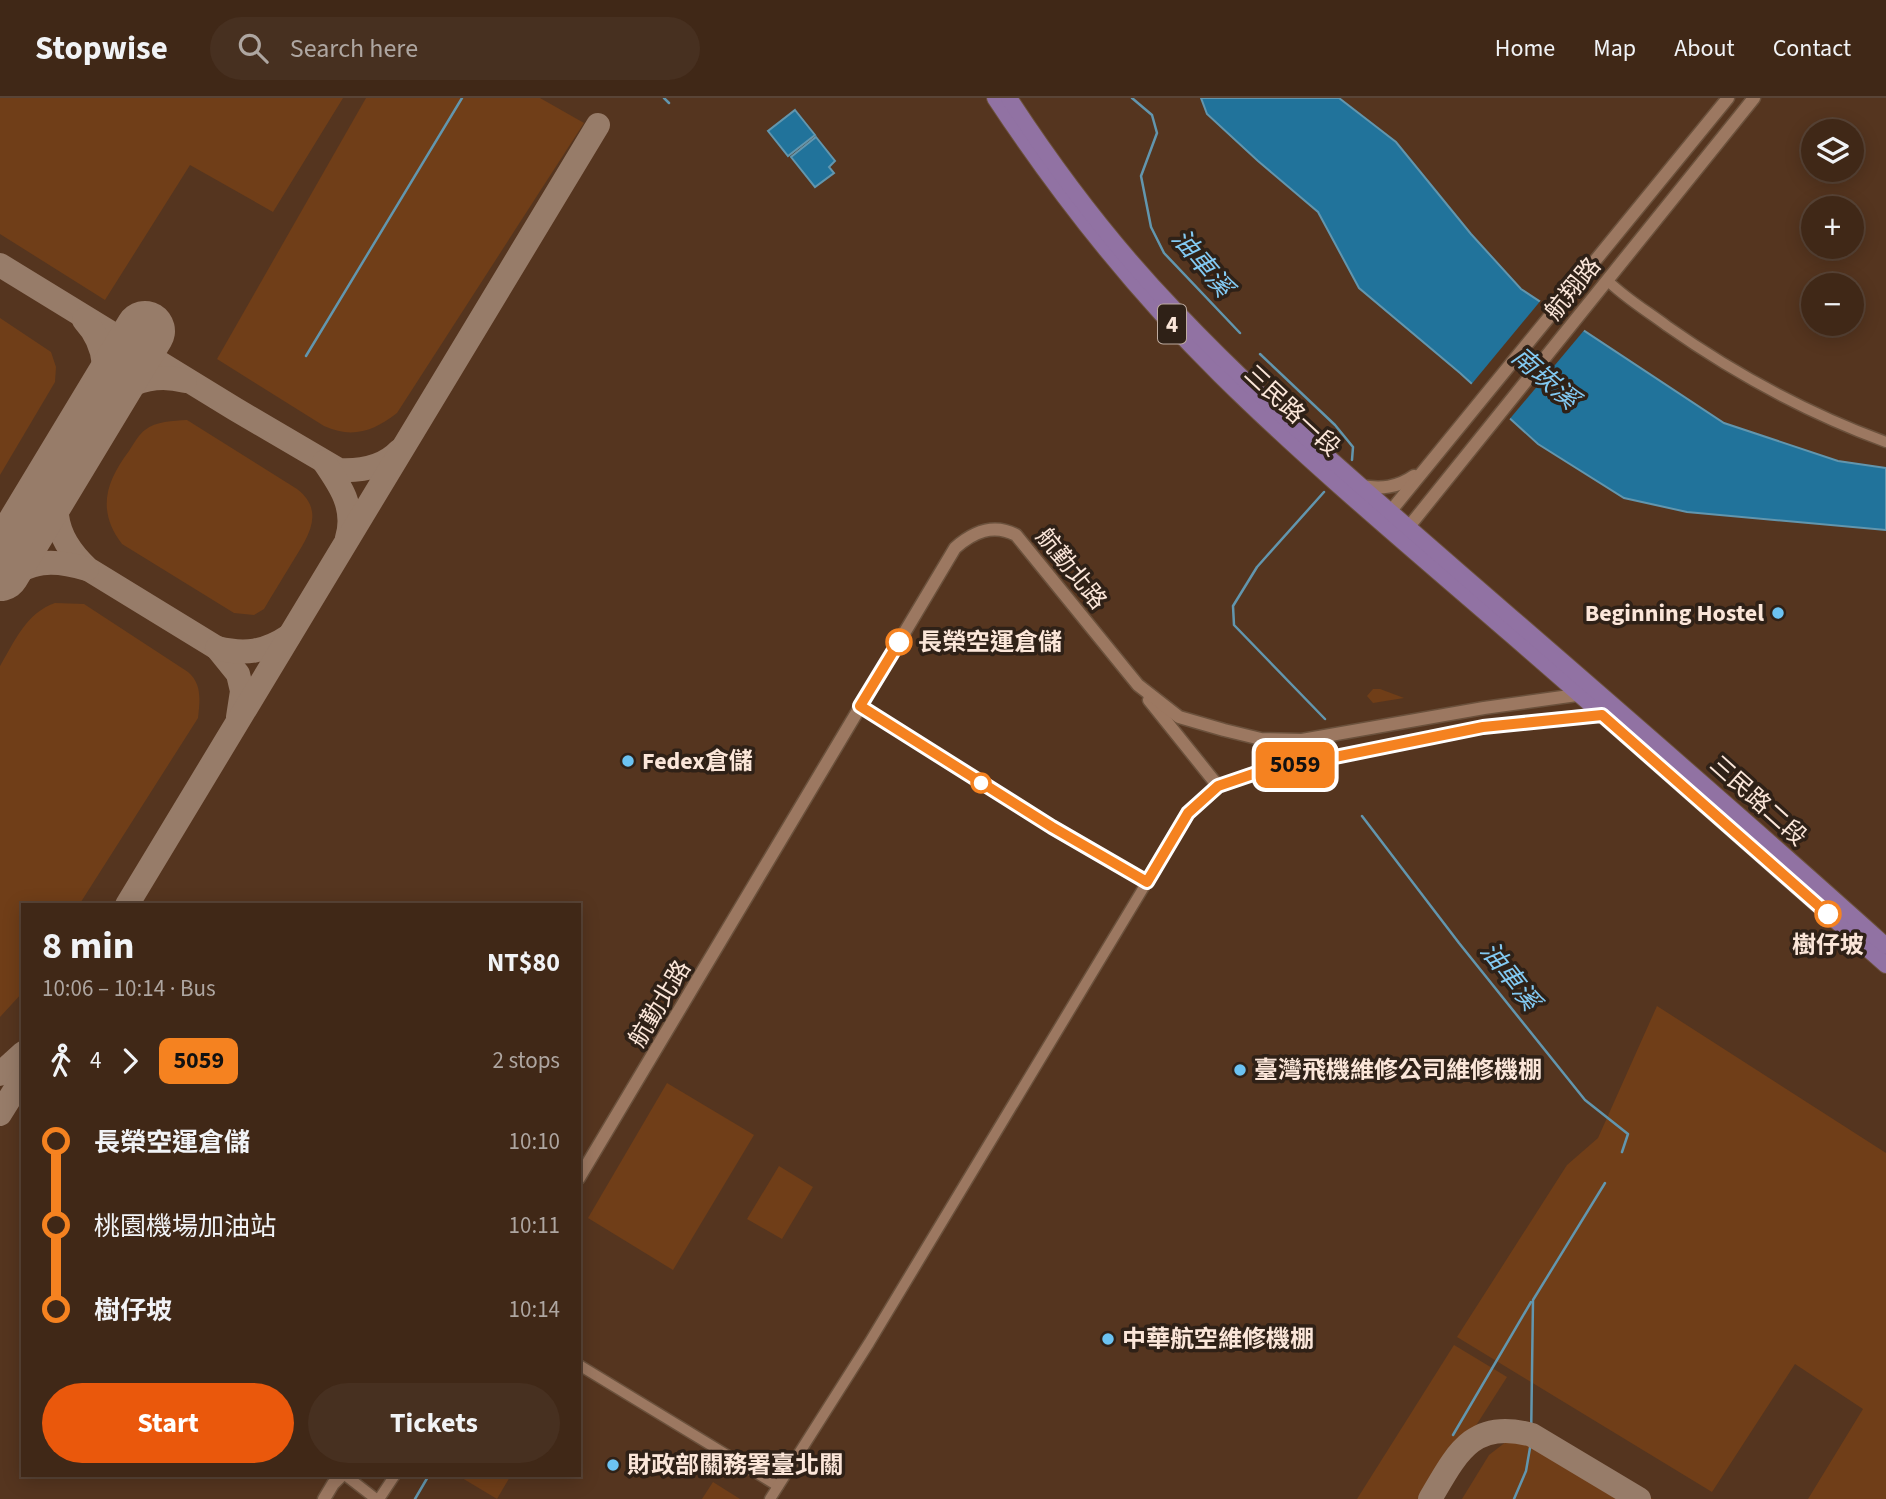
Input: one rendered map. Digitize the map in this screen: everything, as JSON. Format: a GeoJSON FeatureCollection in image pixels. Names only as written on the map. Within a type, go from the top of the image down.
{"type":"FeatureCollection","features":[{"type":"Feature","properties":{"kind":"main road","name":"三民路一段"},"geometry":{"type":"LineString","coordinates":[[995,98],[1048,177],[1086,225],[1146,296],[1220,374],[1403,533],[1602,715]]}},
{"type":"Feature","properties":{"kind":"main road","name":"三民路一段"},"geometry":{"type":"LineString","coordinates":[[1009,98],[1120,249],[1173,309],[1227,364],[1361,485],[1385,517]]}},
{"type":"Feature","properties":{"kind":"main road","name":"三民路一段"},"geometry":{"type":"LineString","coordinates":[[1403,533],[1598,692]]}},
{"type":"Feature","properties":{"kind":"main road","name":"三民路二段"},"geometry":{"type":"LineString","coordinates":[[1598,692],[1886,946]]}},
{"type":"Feature","properties":{"kind":"main road","name":"三民路二段"},"geometry":{"type":"LineString","coordinates":[[1602,715],[1886,965]]}},
{"type":"Feature","properties":{"kind":"street","name":"航翔路"},"geometry":{"type":"LineString","coordinates":[[1385,517],[1728,98]]}},
{"type":"Feature","properties":{"kind":"street","name":"航翔路"},"geometry":{"type":"LineString","coordinates":[[1403,533],[1754,98]]}},
{"type":"Feature","properties":{"kind":"street"},"geometry":{"type":"LineString","coordinates":[[1604,284],[1619,291],[1677,332],[1774,393],[1816,414],[1886,442]]}},
{"type":"Feature","properties":{"kind":"street"},"geometry":{"type":"LineString","coordinates":[[1361,485],[1378,489],[1395,486],[1411,479],[1426,467]]}},
{"type":"Feature","properties":{"kind":"street","name":"航勤北路"},"geometry":{"type":"LineString","coordinates":[[581,1175],[955,548],[976,533],[1003,529],[1016,535],[1138,685],[1179,717],[1261,739],[1302,740],[1484,708],[1598,692]]}},
{"type":"Feature","properties":{"kind":"street"},"geometry":{"type":"LineString","coordinates":[[1138,685],[1218,786]]}},
{"type":"Feature","properties":{"kind":"street"},"geometry":{"type":"LineString","coordinates":[[860,706],[1052,827],[1147,882]]}},
{"type":"Feature","properties":{"kind":"street"},"geometry":{"type":"LineString","coordinates":[[770,1499],[869,1343],[1188,813],[1218,786],[1256,773],[1483,727],[1622,712]]}},
{"type":"Feature","properties":{"kind":"street"},"geometry":{"type":"LineString","coordinates":[[581,1366],[778,1486]]}},
{"type":"Feature","properties":{"kind":"street"},"geometry":{"type":"LineString","coordinates":[[324,1499],[342,1477]]}},
{"type":"Feature","properties":{"kind":"street"},"geometry":{"type":"LineString","coordinates":[[347,1477],[378,1499],[394,1477]]}},
{"type":"Feature","properties":{"kind":"shaded area"},"geometry":{"type":"Polygon","coordinates":[[[0,98],[343,98],[273,212],[190,165],[105,300],[0,234],[0,98]]]}},
{"type":"Feature","properties":{"kind":"shaded area"},"geometry":{"type":"Polygon","coordinates":[[[366,98],[540,98],[584,123],[397,413],[371,428],[344,432],[324,426],[217,359],[366,98]]]}},
{"type":"Feature","properties":{"kind":"shaded area"},"geometry":{"type":"Polygon","coordinates":[[[0,318],[51,352],[56,367],[55,382],[0,475],[0,318]]]}},
{"type":"Feature","properties":{"kind":"shaded area"},"geometry":{"type":"Polygon","coordinates":[[[187,420],[297,489],[311,508],[311,527],[302,547],[264,609],[254,615],[234,613],[122,544],[109,520],[107,497],[114,474],[138,437],[154,425],[187,420]]]}},
{"type":"Feature","properties":{"kind":"shaded area"},"geometry":{"type":"Polygon","coordinates":[[[55,603],[84,604],[188,672],[198,687],[198,718],[80,903],[21,903],[21,994],[0,1017],[0,666],[29,621],[55,603]]]}},
{"type":"Feature","properties":{"kind":"shaded area"},"geometry":{"type":"Polygon","coordinates":[[[1373,689],[1404,698],[1373,703],[1367,696],[1373,689]]]}},
{"type":"Feature","properties":{"kind":"shaded area"},"geometry":{"type":"Polygon","coordinates":[[[1657,1006],[1886,1153],[1886,1499],[1808,1499],[1863,1409],[1795,1364],[1712,1492],[1457,1337],[1567,1165],[1598,1138],[1657,1006]]]}},
{"type":"Feature","properties":{"kind":"shaded area"},"geometry":{"type":"Polygon","coordinates":[[[667,1083],[754,1135],[673,1270],[588,1218],[667,1083]]]}},
{"type":"Feature","properties":{"kind":"shaded area"},"geometry":{"type":"Polygon","coordinates":[[[779,1166],[813,1187],[782,1239],[747,1219],[779,1166]]]}},
{"type":"Feature","properties":{"kind":"shaded area"},"geometry":{"type":"Polygon","coordinates":[[[1454,1345],[1507,1377],[1429,1499],[1357,1499],[1454,1345]]]}},
{"type":"Feature","properties":{"kind":"shaded area"},"geometry":{"type":"Polygon","coordinates":[[[1520,1431],[1543,1432],[1653,1499],[1462,1499],[1489,1455],[1520,1431]]]}},
{"type":"Feature","properties":{"kind":"shaded area"},"geometry":{"type":"Polygon","coordinates":[[[460,1477],[510,1477],[497,1499],[460,1477]]]}},
{"type":"Feature","properties":{"kind":"shaded area"},"geometry":{"type":"Polygon","coordinates":[[[713,1482],[740,1499],[702,1499],[713,1482]]]}},
{"type":"Feature","properties":{"kind":"water","name":"南崁溪"},"geometry":{"type":"Polygon","coordinates":[[[1201,98],[1339,98],[1396,142],[1471,234],[1521,289],[1724,423],[1838,461],[1886,468],[1886,530],[1687,512],[1624,498],[1538,444],[1460,373],[1359,288],[1318,212],[1207,114],[1201,98]]]}},
{"type":"Feature","properties":{"kind":"water"},"geometry":{"type":"Polygon","coordinates":[[[795,110],[815,135],[788,156],[768,131],[795,110]]]}},
{"type":"Feature","properties":{"kind":"water"},"geometry":{"type":"Polygon","coordinates":[[[816,137],[835,161],[829,167],[834,173],[815,187],[791,157],[816,137]]]}},
{"type":"Feature","properties":{"kind":"pier"},"geometry":{"type":"Polygon","coordinates":[[[1542,299],[1586,328],[1508,421],[1470,386],[1542,299]]]}},
{"type":"Feature","properties":{"kind":"waterway"},"geometry":{"type":"LineString","coordinates":[[306,356],[462,98]]}},
{"type":"Feature","properties":{"kind":"waterway"},"geometry":{"type":"LineString","coordinates":[[664,98],[669,103]]}},
{"type":"Feature","properties":{"kind":"waterway","name":"油車溪"},"geometry":{"type":"LineString","coordinates":[[1132,98],[1152,115],[1157,133],[1141,176],[1151,227],[1164,253],[1240,333]]}},
{"type":"Feature","properties":{"kind":"waterway","name":"油車溪"},"geometry":{"type":"LineString","coordinates":[[1260,354],[1335,425],[1353,447],[1352,460]]}},
{"type":"Feature","properties":{"kind":"waterway","name":"油車溪"},"geometry":{"type":"LineString","coordinates":[[1324,492],[1257,567],[1233,606],[1234,625],[1325,719]]}},
{"type":"Feature","properties":{"kind":"waterway","name":"油車溪"},"geometry":{"type":"LineString","coordinates":[[1362,816],[1459,943],[1585,1100],[1628,1134],[1622,1152]]}},
{"type":"Feature","properties":{"kind":"waterway","name":"油車溪"},"geometry":{"type":"LineString","coordinates":[[1514,1499],[1526,1471],[1531,1442],[1533,1300],[1605,1183]]}},
{"type":"Feature","properties":{"kind":"waterway"},"geometry":{"type":"LineString","coordinates":[[1453,1435],[1531,1302]]}},
{"type":"Feature","properties":{"kind":"waterway"},"geometry":{"type":"LineString","coordinates":[[415,1499],[428,1477]]}},
{"type":"Feature","properties":{"kind":"taxiway"},"geometry":{"type":"LineString","coordinates":[[128,903],[598,125]]}},
{"type":"Feature","properties":{"kind":"taxiway"},"geometry":{"type":"LineString","coordinates":[[0,265],[339,470],[371,467],[386,461],[399,451]]}},
{"type":"Feature","properties":{"kind":"taxiway"},"geometry":{"type":"LineString","coordinates":[[84,320],[98,341],[104,364],[103,388],[96,413]]}},
{"type":"Feature","properties":{"kind":"taxiway"},"geometry":{"type":"LineString","coordinates":[[94,417],[112,397],[134,384],[158,378],[185,381]]}},
{"type":"Feature","properties":{"kind":"taxiway"},"geometry":{"type":"LineString","coordinates":[[69,456],[57,502],[60,530],[66,543],[88,569],[217,648],[238,674],[242,691],[238,717]]}},
{"type":"Feature","properties":{"kind":"taxiway"},"geometry":{"type":"LineString","coordinates":[[324,462],[345,497],[349,517],[347,538]]}},
{"type":"Feature","properties":{"kind":"taxiway"},"geometry":{"type":"LineString","coordinates":[[0,581],[22,569],[42,563],[62,563],[87,569]]}},
{"type":"Feature","properties":{"kind":"taxiway"},"geometry":{"type":"LineString","coordinates":[[217,648],[254,651],[272,646],[289,636]]}},
{"type":"Feature","properties":{"kind":"taxiway"},"geometry":{"type":"LineString","coordinates":[[0,1074],[21,1055]]}},
{"type":"Feature","properties":{"kind":"taxiway"},"geometry":{"type":"LineString","coordinates":[[0,1114],[21,1080]]}},
{"type":"Feature","properties":{"kind":"taxiway"},"geometry":{"type":"LineString","coordinates":[[1430,1499],[1448,1468],[1468,1444],[1480,1436],[1511,1431],[1532,1435],[1639,1499]]}},
{"type":"Feature","properties":{"kind":"runway"},"geometry":{"type":"LineString","coordinates":[[0,571],[145,331]]}},
{"type":"Feature","properties":{"kind":"bus line","name":"5059"},"geometry":{"type":"LineString","coordinates":[[899,642],[860,706],[1052,827],[1147,882],[1188,813],[1218,786],[1256,773],[1483,727],[1602,715],[1828,914]]}},
{"type":"Feature","properties":{"kind":"place","name":"Beginning Hostel"},"geometry":{"type":"Point","coordinates":[1778,613]}},
{"type":"Feature","properties":{"kind":"place","name":"長榮空運倉儲"},"geometry":{"type":"Point","coordinates":[899,642]}},
{"type":"Feature","properties":{"kind":"place","name":"Fedex倉儲"},"geometry":{"type":"Point","coordinates":[628,761]}},
{"type":"Feature","properties":{"kind":"place","name":"樹仔坡"},"geometry":{"type":"Point","coordinates":[1828,914]}},
{"type":"Feature","properties":{"kind":"place","name":"臺灣飛機維修公司維修機棚"},"geometry":{"type":"Point","coordinates":[1240,1070]}},
{"type":"Feature","properties":{"kind":"place","name":"中華航空維修機棚"},"geometry":{"type":"Point","coordinates":[1108,1339]}},
{"type":"Feature","properties":{"kind":"place","name":"財政部關務署臺北關"},"geometry":{"type":"Point","coordinates":[613,1465]}}]}
